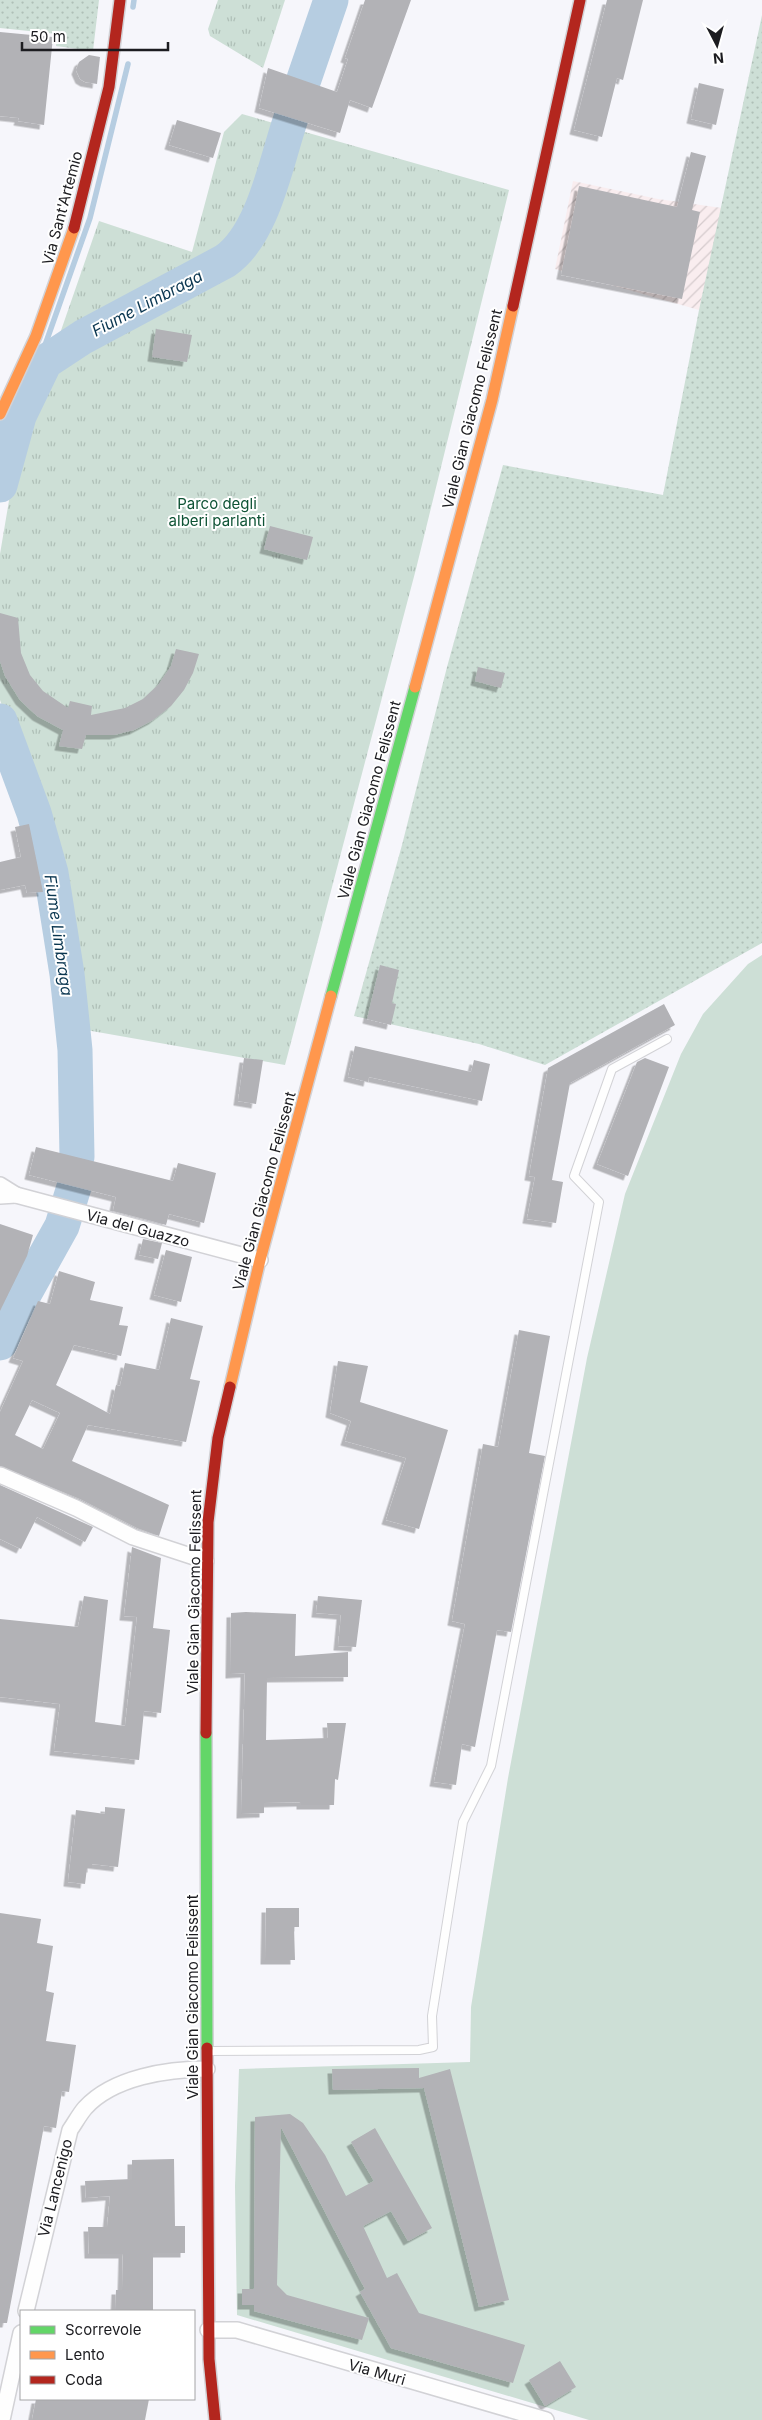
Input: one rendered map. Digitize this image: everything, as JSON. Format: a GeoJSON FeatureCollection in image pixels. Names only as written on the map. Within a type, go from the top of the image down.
{"type":"FeatureCollection","features":[{"type":"Feature","properties":{"kind":"main road","name":"Via Sant'Artemio"},"geometry":{"type":"LineString","coordinates":[[0,414],[36,336],[72,233],[108,87],[120,0]]}},
{"type":"Feature","properties":{"kind":"main road","name":"Viale Gian Giacomo Felissent"},"geometry":{"type":"LineString","coordinates":[[215,2420],[210,2384],[208,2330],[206,1561],[212,1480],[218,1438],[260,1260],[492,400],[580,0]]}},
{"type":"Feature","properties":{"kind":"street","name":"Via del Guazzo"},"geometry":{"type":"LineString","coordinates":[[0,1185],[16,1195],[60,1208],[260,1260]]}},
{"type":"Feature","properties":{"kind":"street","name":"Via del Guazzo"},"geometry":{"type":"LineString","coordinates":[[0,1196],[16,1195]]}},
{"type":"Feature","properties":{"kind":"street"},"geometry":{"type":"LineString","coordinates":[[0,1475],[76,1508],[133,1537],[206,1561]]}},
{"type":"Feature","properties":{"kind":"street","name":"Via Lancenigo"},"geometry":{"type":"LineString","coordinates":[[26,2310],[70,2130],[86,2107],[109,2091],[150,2074],[182,2069],[207,2069]]}},
{"type":"Feature","properties":{"kind":"street","name":"Via Muri"},"geometry":{"type":"LineString","coordinates":[[208,2330],[237,2330],[546,2420]]}},
{"type":"Feature","properties":{"kind":"street"},"geometry":{"type":"LineString","coordinates":[[2,2420],[20,2338]]}},
{"type":"Feature","properties":{"kind":"lane"},"geometry":{"type":"LineString","coordinates":[[207,2051],[419,2050],[433,2047],[432,2016],[463,1822],[491,1766],[599,1202],[574,1176],[612,1069],[667,1039]]}},
{"type":"Feature","properties":{"kind":"shaded area"},"geometry":{"type":"Polygon","coordinates":[[[573,181],[658,199],[722,208],[699,310],[555,269],[573,181]]]}},
{"type":"Feature","properties":{"kind":"green space"},"geometry":{"type":"Polygon","coordinates":[[[0,0],[99,0],[93,51],[56,46],[57,34],[0,28],[0,0]]]}},
{"type":"Feature","properties":{"kind":"green space"},"geometry":{"type":"Polygon","coordinates":[[[218,0],[285,0],[263,68],[210,36],[208,29],[218,0]]]}},
{"type":"Feature","properties":{"kind":"green space"},"geometry":{"type":"Polygon","coordinates":[[[762,15],[762,943],[545,1065],[479,1044],[354,1016],[402,845],[447,667],[503,465],[663,495],[699,310],[762,15]]]}},
{"type":"Feature","properties":{"kind":"green space","name":"Parco degli alberi parlanti"},"geometry":{"type":"Polygon","coordinates":[[[242,114],[509,190],[416,569],[285,1065],[86,1030],[79,974],[53,856],[0,700],[0,554],[16,459],[35,406],[55,365],[57,342],[99,221],[192,252],[224,132],[242,114]]]}},
{"type":"Feature","properties":{"kind":"green space"},"geometry":{"type":"Polygon","coordinates":[[[762,955],[762,2420],[589,2420],[237,2315],[235,2186],[239,2069],[470,2062],[471,2007],[508,1778],[587,1358],[625,1194],[681,1054],[703,1014],[748,964],[762,955]]]}},
{"type":"Feature","properties":{"kind":"building"},"geometry":{"type":"Polygon","coordinates":[[[365,0],[411,0],[372,108],[350,100],[340,133],[259,108],[268,68],[337,92],[348,59],[345,58],[365,0]]]}},
{"type":"Feature","properties":{"kind":"building"},"geometry":{"type":"Polygon","coordinates":[[[607,0],[643,0],[623,80],[617,78],[602,137],[574,130],[607,0]]]}},
{"type":"Feature","properties":{"kind":"building"},"geometry":{"type":"Polygon","coordinates":[[[0,32],[53,37],[44,125],[18,121],[19,118],[0,116],[0,32]]]}},
{"type":"Feature","properties":{"kind":"building"},"geometry":{"type":"Polygon","coordinates":[[[89,55],[100,57],[97,84],[80,79],[76,70],[79,62],[89,55]]]}},
{"type":"Feature","properties":{"kind":"building"},"geometry":{"type":"Polygon","coordinates":[[[699,83],[724,89],[716,125],[691,119],[699,83]]]}},
{"type":"Feature","properties":{"kind":"building"},"geometry":{"type":"Polygon","coordinates":[[[177,120],[221,133],[213,158],[169,145],[177,120]]]}},
{"type":"Feature","properties":{"kind":"building"},"geometry":{"type":"Polygon","coordinates":[[[691,152],[706,156],[692,210],[700,212],[682,299],[561,275],[579,186],[677,207],[691,152]]]}},
{"type":"Feature","properties":{"kind":"building"},"geometry":{"type":"Polygon","coordinates":[[[156,329],[192,335],[187,362],[152,357],[156,329]]]}},
{"type":"Feature","properties":{"kind":"building"},"geometry":{"type":"Polygon","coordinates":[[[270,526],[313,537],[307,560],[264,549],[270,526]]]}},
{"type":"Feature","properties":{"kind":"building"},"geometry":{"type":"Polygon","coordinates":[[[0,613],[18,618],[21,653],[30,675],[43,691],[68,708],[70,701],[92,706],[91,715],[125,708],[143,699],[159,684],[171,666],[176,649],[199,654],[193,673],[184,690],[171,706],[153,720],[134,730],[114,735],[86,735],[82,749],[59,746],[63,730],[37,716],[20,700],[5,676],[0,661],[0,613]]]}},
{"type":"Feature","properties":{"kind":"building"},"geometry":{"type":"Polygon","coordinates":[[[478,667],[505,673],[501,688],[475,681],[478,667]]]}},
{"type":"Feature","properties":{"kind":"building"},"geometry":{"type":"Polygon","coordinates":[[[29,824],[43,892],[27,893],[25,885],[0,890],[0,862],[21,857],[15,827],[29,824]]]}},
{"type":"Feature","properties":{"kind":"building"},"geometry":{"type":"Polygon","coordinates":[[[380,965],[399,970],[392,1003],[396,1004],[391,1025],[367,1019],[380,965]]]}},
{"type":"Feature","properties":{"kind":"building"},"geometry":{"type":"Polygon","coordinates":[[[664,1004],[675,1025],[570,1083],[552,1180],[563,1182],[556,1223],[527,1219],[535,1177],[529,1176],[548,1068],[664,1004]]]}},
{"type":"Feature","properties":{"kind":"building"},"geometry":{"type":"Polygon","coordinates":[[[355,1046],[471,1072],[474,1060],[490,1064],[482,1101],[369,1077],[368,1082],[348,1077],[355,1046]]]}},
{"type":"Feature","properties":{"kind":"building"},"geometry":{"type":"Polygon","coordinates":[[[244,1058],[263,1060],[256,1104],[238,1101],[244,1058]]]}},
{"type":"Feature","properties":{"kind":"building"},"geometry":{"type":"Polygon","coordinates":[[[645,1058],[669,1067],[628,1176],[597,1164],[637,1062],[645,1058]]]}},
{"type":"Feature","properties":{"kind":"building"},"geometry":{"type":"Polygon","coordinates":[[[36,1147],[173,1181],[178,1163],[216,1173],[204,1223],[169,1214],[166,1225],[113,1211],[116,1197],[29,1175],[36,1147]]]}},
{"type":"Feature","properties":{"kind":"building"},"geometry":{"type":"Polygon","coordinates":[[[0,1224],[33,1235],[27,1256],[0,1311],[0,1224]]]}},
{"type":"Feature","properties":{"kind":"building"},"geometry":{"type":"Polygon","coordinates":[[[143,1239],[162,1243],[158,1259],[139,1255],[143,1239]]]}},
{"type":"Feature","properties":{"kind":"building"},"geometry":{"type":"Polygon","coordinates":[[[166,1250],[192,1257],[181,1302],[154,1295],[166,1250]]]}},
{"type":"Feature","properties":{"kind":"building"},"geometry":{"type":"Polygon","coordinates":[[[59,1271],[95,1282],[90,1300],[123,1307],[119,1325],[128,1326],[121,1356],[74,1345],[56,1385],[110,1414],[116,1385],[120,1386],[125,1363],[159,1370],[171,1318],[203,1326],[190,1379],[200,1381],[186,1442],[88,1425],[72,1461],[169,1505],[159,1536],[137,1528],[80,1499],[0,1466],[0,1412],[23,1361],[13,1358],[38,1301],[50,1304],[59,1271]],[[32,1400],[15,1435],[43,1449],[60,1413],[32,1400]]]}},
{"type":"Feature","properties":{"kind":"building"},"geometry":{"type":"Polygon","coordinates":[[[519,1330],[550,1336],[529,1453],[545,1456],[511,1632],[497,1630],[475,1747],[462,1744],[456,1785],[434,1782],[465,1624],[452,1621],[483,1444],[498,1447],[519,1330]]]}},
{"type":"Feature","properties":{"kind":"building"},"geometry":{"type":"Polygon","coordinates":[[[338,1361],[368,1366],[360,1402],[448,1430],[419,1529],[386,1520],[406,1458],[345,1441],[351,1421],[330,1413],[338,1361]]]}},
{"type":"Feature","properties":{"kind":"building"},"geometry":{"type":"Polygon","coordinates":[[[0,1485],[93,1527],[85,1542],[37,1517],[21,1549],[0,1539],[0,1485]]]}},
{"type":"Feature","properties":{"kind":"building"},"geometry":{"type":"Polygon","coordinates":[[[132,1547],[161,1558],[153,1628],[170,1630],[161,1713],[144,1711],[139,1760],[54,1751],[60,1704],[0,1697],[0,1619],[78,1627],[84,1596],[108,1600],[95,1722],[125,1726],[137,1617],[124,1616],[132,1547]]]}},
{"type":"Feature","properties":{"kind":"building"},"geometry":{"type":"Polygon","coordinates":[[[318,1596],[362,1600],[356,1647],[338,1646],[341,1615],[316,1613],[318,1596]]]}},
{"type":"Feature","properties":{"kind":"building"},"geometry":{"type":"Polygon","coordinates":[[[231,1613],[296,1614],[295,1656],[348,1652],[348,1677],[267,1678],[266,1740],[328,1738],[327,1723],[346,1723],[338,1780],[335,1779],[334,1805],[301,1805],[301,1802],[264,1803],[264,1813],[241,1814],[245,1673],[230,1674],[231,1613]]]}},
{"type":"Feature","properties":{"kind":"building"},"geometry":{"type":"Polygon","coordinates":[[[105,1807],[125,1809],[118,1867],[92,1864],[92,1868],[87,1868],[85,1884],[68,1882],[76,1810],[105,1814],[105,1807]]]}},
{"type":"Feature","properties":{"kind":"building"},"geometry":{"type":"Polygon","coordinates":[[[266,1908],[299,1908],[299,1927],[294,1927],[295,1960],[265,1960],[266,1908]]]}},
{"type":"Feature","properties":{"kind":"building"},"geometry":{"type":"Polygon","coordinates":[[[0,1913],[41,1919],[37,1943],[53,1946],[46,1991],[54,1993],[46,2041],[76,2045],[69,2092],[62,2091],[56,2128],[44,2126],[7,2323],[0,2323],[0,1913]]]}},
{"type":"Feature","properties":{"kind":"building"},"geometry":{"type":"Polygon","coordinates":[[[419,2068],[419,2078],[450,2069],[509,2300],[479,2307],[424,2088],[333,2090],[332,2069],[419,2068]]]}},
{"type":"Feature","properties":{"kind":"building"},"geometry":{"type":"Polygon","coordinates":[[[290,2114],[303,2123],[325,2155],[346,2196],[374,2181],[351,2142],[375,2128],[432,2228],[408,2241],[391,2211],[363,2226],[387,2278],[397,2273],[419,2313],[525,2345],[513,2383],[391,2348],[360,2292],[365,2289],[281,2127],[277,2285],[287,2295],[369,2318],[362,2340],[254,2311],[254,2305],[242,2305],[242,2289],[254,2289],[255,2117],[290,2114]]]}},
{"type":"Feature","properties":{"kind":"building"},"geometry":{"type":"Polygon","coordinates":[[[174,2159],[175,2226],[185,2226],[185,2253],[153,2253],[153,2310],[115,2310],[116,2290],[122,2290],[123,2254],[89,2254],[88,2227],[107,2227],[110,2196],[86,2198],[85,2181],[132,2179],[132,2160],[174,2159]]]}},
{"type":"Feature","properties":{"kind":"building"},"geometry":{"type":"Polygon","coordinates":[[[560,2361],[576,2387],[545,2406],[529,2380],[560,2361]]]}},
{"type":"Feature","properties":{"kind":"building"},"geometry":{"type":"Polygon","coordinates":[[[36,2400],[149,2400],[145,2420],[32,2420],[36,2400]]]}},
{"type":"Feature","properties":{"kind":"waterway"},"geometry":{"type":"LineString","coordinates":[[133,7],[134,0]]}},
{"type":"Feature","properties":{"kind":"waterway","name":"Fiume Limbraga"},"geometry":{"type":"LineString","coordinates":[[304,79],[331,0]]}},
{"type":"Feature","properties":{"kind":"waterway"},"geometry":{"type":"LineString","coordinates":[[45,362],[44,348],[90,218],[128,64]]}},
{"type":"Feature","properties":{"kind":"waterway","name":"Fiume Limbraga"},"geometry":{"type":"LineString","coordinates":[[0,485],[19,416],[45,362],[83,337],[225,261],[238,249],[250,233],[267,196],[291,118]]}},
{"type":"Feature","properties":{"kind":"waterway","name":"Fiume Limbraga"},"geometry":{"type":"LineString","coordinates":[[0,721],[34,813],[51,873],[67,974],[75,1050],[77,1157]]}},
{"type":"Feature","properties":{"kind":"waterway","name":"Fiume Limbraga"},"geometry":{"type":"LineString","coordinates":[[0,1343],[13,1314],[62,1226],[74,1187]]}},
{"type":"Feature","properties":{"kind":"traffic: fast"},"geometry":{"type":"LineString","coordinates":[[331,996],[415,687]]}},
{"type":"Feature","properties":{"kind":"traffic: fast"},"geometry":{"type":"LineString","coordinates":[[206,1733],[207,2048]]}},
{"type":"Feature","properties":{"kind":"traffic: slow"},"geometry":{"type":"LineString","coordinates":[[0,414],[36,336],[74,228]]}},
{"type":"Feature","properties":{"kind":"traffic: slow"},"geometry":{"type":"LineString","coordinates":[[415,687],[492,400],[513,306]]}},
{"type":"Feature","properties":{"kind":"traffic: slow"},"geometry":{"type":"LineString","coordinates":[[230,1387],[260,1260],[331,996]]}},
{"type":"Feature","properties":{"kind":"traffic: jam"},"geometry":{"type":"LineString","coordinates":[[74,228],[109,87],[120,0]]}},
{"type":"Feature","properties":{"kind":"traffic: jam"},"geometry":{"type":"LineString","coordinates":[[513,306],[580,0]]}},
{"type":"Feature","properties":{"kind":"traffic: jam"},"geometry":{"type":"LineString","coordinates":[[206,1733],[208,1522],[218,1438],[230,1387]]}},
{"type":"Feature","properties":{"kind":"traffic: jam"},"geometry":{"type":"LineString","coordinates":[[207,2048],[209,2359],[215,2420]]}}]}
